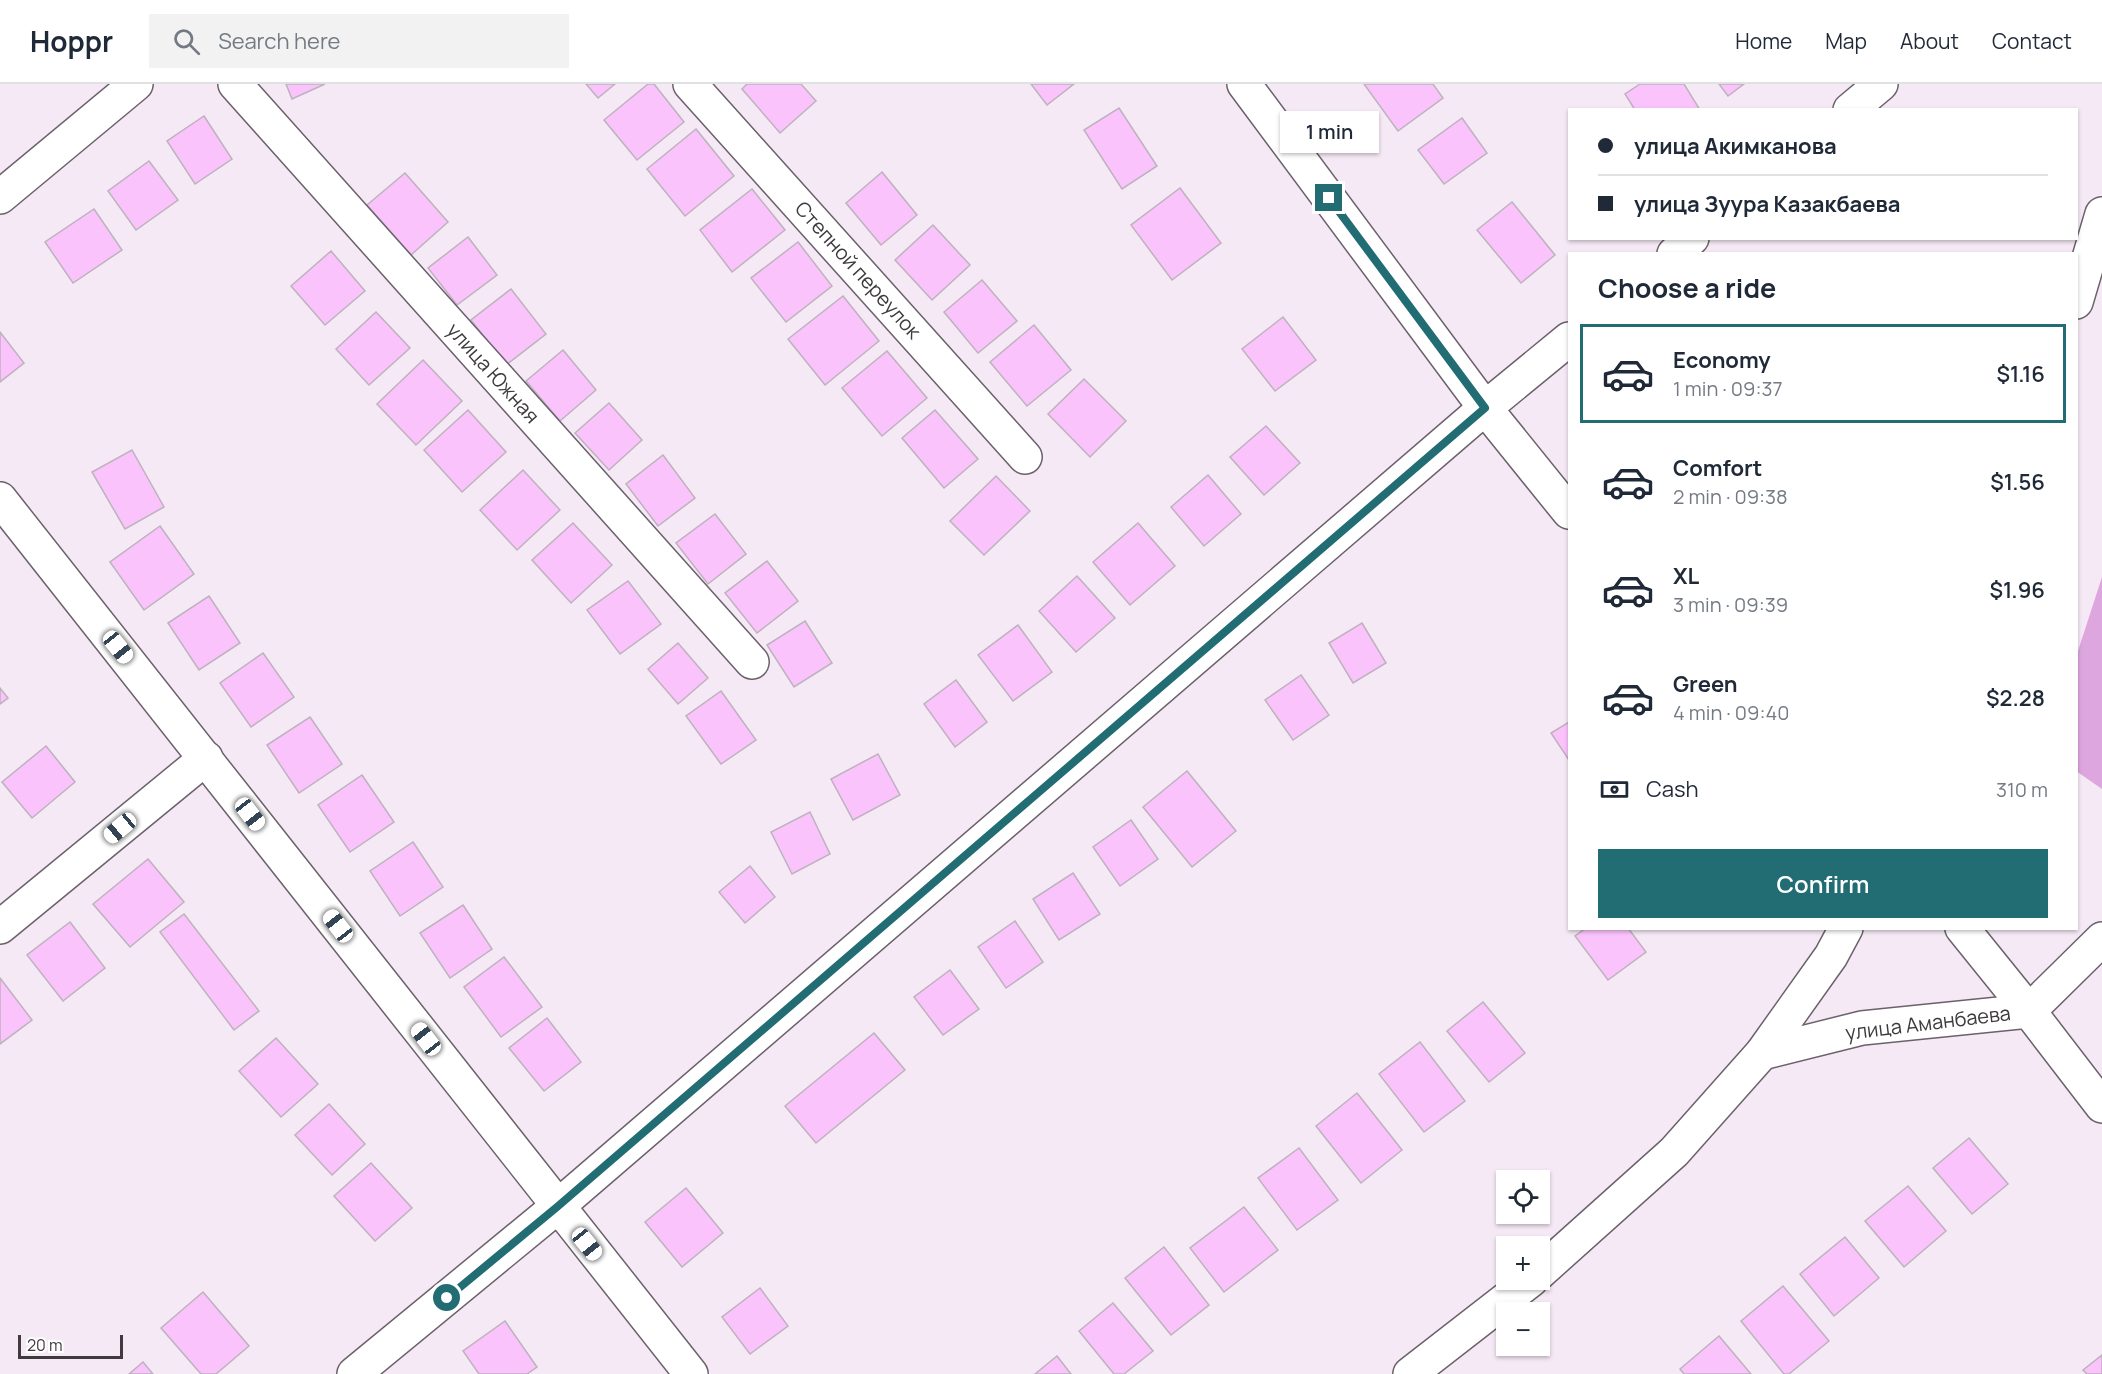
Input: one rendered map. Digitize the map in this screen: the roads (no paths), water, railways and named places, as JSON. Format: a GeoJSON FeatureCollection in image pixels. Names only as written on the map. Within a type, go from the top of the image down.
{"type":"FeatureCollection","features":[{"type":"Feature","properties":{"kind":"street"},"geometry":{"type":"LineString","coordinates":[[0,197],[136,84]]}},
{"type":"Feature","properties":{"kind":"street","name":"улица Южная"},"geometry":{"type":"LineString","coordinates":[[235,84],[752,662]]}},
{"type":"Feature","properties":{"kind":"street","name":"Степной переулок"},"geometry":{"type":"LineString","coordinates":[[690,84],[1025,457]]}},
{"type":"Feature","properties":{"kind":"street"},"geometry":{"type":"LineString","coordinates":[[1244,84],[1485,408],[1568,511]]}},
{"type":"Feature","properties":{"kind":"street"},"geometry":{"type":"LineString","coordinates":[[1852,108],[1881,84]]}},
{"type":"Feature","properties":{"kind":"street"},"geometry":{"type":"LineString","coordinates":[[2078,295],[2102,214]]}},
{"type":"Feature","properties":{"kind":"street"},"geometry":{"type":"LineString","coordinates":[[1676,252],[1690,240]]}},
{"type":"Feature","properties":{"kind":"street"},"geometry":{"type":"LineString","coordinates":[[354,1374],[557,1207],[1485,408],[1568,340]]}},
{"type":"Feature","properties":{"kind":"street"},"geometry":{"type":"LineString","coordinates":[[0,499],[691,1374]]}},
{"type":"Feature","properties":{"kind":"street"},"geometry":{"type":"LineString","coordinates":[[0,927],[206,758]]}},
{"type":"Feature","properties":{"kind":"street"},"geometry":{"type":"LineString","coordinates":[[1550,1263],[1674,1152],[1762,1053],[1831,956],[1845,930]]}},
{"type":"Feature","properties":{"kind":"street"},"geometry":{"type":"LineString","coordinates":[[1964,930],[2102,1106]]}},
{"type":"Feature","properties":{"kind":"street","name":"улица Аманбаева"},"geometry":{"type":"LineString","coordinates":[[1762,1053],[1862,1029],[2029,1011],[2102,939]]}},
{"type":"Feature","properties":{"kind":"street"},"geometry":{"type":"LineString","coordinates":[[1410,1374],[1518,1290]]}}]}
